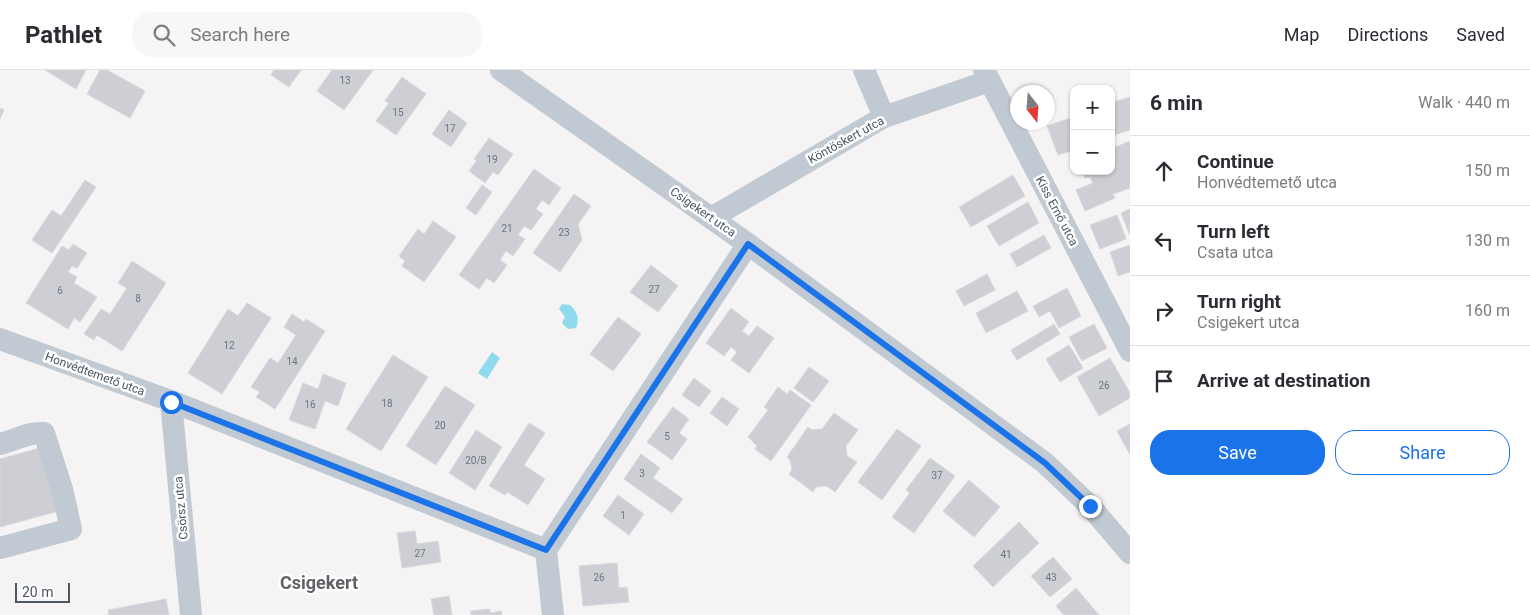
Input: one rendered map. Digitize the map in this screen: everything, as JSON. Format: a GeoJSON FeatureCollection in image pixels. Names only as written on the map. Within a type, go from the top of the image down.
{"type":"FeatureCollection","features":[{"type":"Feature","properties":{"kind":"street","name":"Csigekert utca"},"geometry":{"type":"LineString","coordinates":[[501,70],[748,244],[1045,463],[1090,506],[1130,552]]}},
{"type":"Feature","properties":{"kind":"street"},"geometry":{"type":"LineString","coordinates":[[864,70],[884,117]]}},
{"type":"Feature","properties":{"kind":"street","name":"Köntöskert utca"},"geometry":{"type":"LineString","coordinates":[[712,218],[884,117],[986,76]]}},
{"type":"Feature","properties":{"kind":"street","name":"Kiss Ernő utca"},"geometry":{"type":"LineString","coordinates":[[986,76],[1130,351]]}},
{"type":"Feature","properties":{"kind":"street"},"geometry":{"type":"LineString","coordinates":[[553,615],[546,550],[748,244]]}},
{"type":"Feature","properties":{"kind":"street","name":"Honvédtemető utca"},"geometry":{"type":"LineString","coordinates":[[0,339],[171,402],[546,550]]}},
{"type":"Feature","properties":{"kind":"street","name":"Csörsz utca"},"geometry":{"type":"LineString","coordinates":[[171,402],[191,615]]}},
{"type":"Feature","properties":{"kind":"street"},"geometry":{"type":"LineString","coordinates":[[0,444],[30,432],[44,433],[62,489],[71,529],[0,548]]}},
{"type":"Feature","properties":{"kind":"water"},"geometry":{"type":"Polygon","coordinates":[[[562,304],[570,305],[576,313],[578,321],[576,328],[568,329],[562,323],[565,317],[559,309],[562,304]]]}},
{"type":"Feature","properties":{"kind":"water"},"geometry":{"type":"Polygon","coordinates":[[[492,352],[500,358],[487,379],[478,373],[492,352]]]}},
{"type":"Feature","properties":{"kind":"building"},"geometry":{"type":"Polygon","coordinates":[[[45,70],[86,70],[76,89],[45,70]]]}},
{"type":"Feature","properties":{"kind":"building"},"geometry":{"type":"Polygon","coordinates":[[[100,70],[107,70],[145,91],[130,118],[87,94],[100,70]]]}},
{"type":"Feature","properties":{"kind":"building"},"geometry":{"type":"Polygon","coordinates":[[[274,70],[301,70],[289,87],[271,75],[274,70]]]}},
{"type":"Feature","properties":{"kind":"building"},"geometry":{"type":"Polygon","coordinates":[[[332,70],[373,70],[344,110],[317,91],[332,70]]]}},
{"type":"Feature","properties":{"kind":"building"},"geometry":{"type":"Polygon","coordinates":[[[402,77],[426,94],[396,135],[376,121],[389,103],[385,101],[402,77]]]}},
{"type":"Feature","properties":{"kind":"building"},"geometry":{"type":"Polygon","coordinates":[[[1130,97],[1130,130],[1115,135],[1115,130],[1115,102],[1130,97]]]}},
{"type":"Feature","properties":{"kind":"building"},"geometry":{"type":"Polygon","coordinates":[[[0,108],[4,110],[0,119],[0,108]]]}},
{"type":"Feature","properties":{"kind":"building"},"geometry":{"type":"Polygon","coordinates":[[[449,110],[467,123],[451,147],[432,134],[449,110]]]}},
{"type":"Feature","properties":{"kind":"building"},"geometry":{"type":"Polygon","coordinates":[[[1070,118],[1070,151],[1058,155],[1049,130],[1055,130],[1055,123],[1070,118]]]}},
{"type":"Feature","properties":{"kind":"building"},"geometry":{"type":"Polygon","coordinates":[[[489,138],[513,154],[498,175],[493,172],[485,183],[469,171],[477,160],[474,159],[489,138]]]}},
{"type":"Feature","properties":{"kind":"building"},"geometry":{"type":"Polygon","coordinates":[[[1130,141],[1130,188],[1113,194],[1115,198],[1085,211],[1076,190],[1093,183],[1090,177],[1085,178],[1084,175],[1115,175],[1115,147],[1130,141]]]}},
{"type":"Feature","properties":{"kind":"building"},"geometry":{"type":"Polygon","coordinates":[[[534,169],[561,188],[549,205],[542,200],[536,209],[543,214],[531,230],[524,226],[518,235],[525,239],[513,256],[506,251],[500,260],[507,265],[494,283],[487,278],[479,289],[459,275],[534,169]]]}},
{"type":"Feature","properties":{"kind":"building"},"geometry":{"type":"Polygon","coordinates":[[[1013,175],[1025,196],[971,227],[959,207],[1013,175]]]}},
{"type":"Feature","properties":{"kind":"building"},"geometry":{"type":"Polygon","coordinates":[[[85,180],[96,187],[72,223],[61,216],[85,180]]]}},
{"type":"Feature","properties":{"kind":"building"},"geometry":{"type":"Polygon","coordinates":[[[482,185],[492,192],[476,215],[466,208],[482,185]]]}},
{"type":"Feature","properties":{"kind":"building"},"geometry":{"type":"Polygon","coordinates":[[[574,194],[591,206],[578,224],[582,240],[560,272],[533,253],[574,194]]]}},
{"type":"Feature","properties":{"kind":"building"},"geometry":{"type":"Polygon","coordinates":[[[1028,202],[1039,223],[999,246],[987,226],[1028,202]]]}},
{"type":"Feature","properties":{"kind":"building"},"geometry":{"type":"Polygon","coordinates":[[[1130,209],[1130,235],[1121,213],[1130,209]]]}},
{"type":"Feature","properties":{"kind":"building"},"geometry":{"type":"Polygon","coordinates":[[[52,210],[72,223],[52,253],[32,240],[52,210]]]}},
{"type":"Feature","properties":{"kind":"building"},"geometry":{"type":"Polygon","coordinates":[[[1117,215],[1126,239],[1100,249],[1090,225],[1117,215]]]}},
{"type":"Feature","properties":{"kind":"building"},"geometry":{"type":"Polygon","coordinates":[[[433,221],[456,237],[424,282],[402,266],[405,261],[399,256],[418,229],[424,234],[433,221]]]}},
{"type":"Feature","properties":{"kind":"building"},"geometry":{"type":"Polygon","coordinates":[[[1044,235],[1051,248],[1017,267],[1010,254],[1044,235]]]}},
{"type":"Feature","properties":{"kind":"building"},"geometry":{"type":"Polygon","coordinates":[[[73,244],[87,253],[77,268],[72,266],[68,272],[77,277],[74,283],[97,297],[80,322],[74,318],[68,329],[26,303],[62,246],[69,250],[73,244]]]}},
{"type":"Feature","properties":{"kind":"building"},"geometry":{"type":"Polygon","coordinates":[[[1130,245],[1130,272],[1118,276],[1110,252],[1130,245]]]}},
{"type":"Feature","properties":{"kind":"building"},"geometry":{"type":"Polygon","coordinates":[[[132,261],[166,283],[122,351],[97,335],[94,340],[84,334],[101,309],[110,314],[127,288],[118,283],[132,261]]]}},
{"type":"Feature","properties":{"kind":"building"},"geometry":{"type":"Polygon","coordinates":[[[651,265],[678,286],[658,312],[630,292],[651,265]]]}},
{"type":"Feature","properties":{"kind":"building"},"geometry":{"type":"Polygon","coordinates":[[[987,274],[995,290],[964,306],[956,291],[987,274]]]}},
{"type":"Feature","properties":{"kind":"building"},"geometry":{"type":"Polygon","coordinates":[[[1067,288],[1081,316],[1059,328],[1050,311],[1039,317],[1033,306],[1067,288]]]}},
{"type":"Feature","properties":{"kind":"building"},"geometry":{"type":"Polygon","coordinates":[[[1017,291],[1028,311],[986,333],[976,313],[1017,291]]]}},
{"type":"Feature","properties":{"kind":"building"},"geometry":{"type":"Polygon","coordinates":[[[247,303],[271,318],[222,394],[188,373],[228,309],[238,316],[247,303]]]}},
{"type":"Feature","properties":{"kind":"building"},"geometry":{"type":"Polygon","coordinates":[[[731,308],[749,322],[742,331],[749,336],[757,326],[774,338],[749,373],[731,360],[737,352],[731,347],[724,356],[706,343],[731,308]]]}},
{"type":"Feature","properties":{"kind":"building"},"geometry":{"type":"Polygon","coordinates":[[[292,314],[304,322],[306,319],[325,331],[275,409],[256,397],[260,392],[251,387],[270,358],[278,363],[296,335],[284,327],[292,314]]]}},
{"type":"Feature","properties":{"kind":"building"},"geometry":{"type":"Polygon","coordinates":[[[618,317],[641,334],[613,371],[590,354],[618,317]]]}},
{"type":"Feature","properties":{"kind":"building"},"geometry":{"type":"Polygon","coordinates":[[[1054,324],[1060,334],[1017,360],[1011,350],[1054,324]]]}},
{"type":"Feature","properties":{"kind":"building"},"geometry":{"type":"Polygon","coordinates":[[[1094,324],[1107,348],[1082,361],[1069,337],[1094,324]]]}},
{"type":"Feature","properties":{"kind":"building"},"geometry":{"type":"Polygon","coordinates":[[[1069,345],[1083,368],[1060,382],[1046,359],[1069,345]]]}},
{"type":"Feature","properties":{"kind":"building"},"geometry":{"type":"Polygon","coordinates":[[[393,355],[428,377],[381,451],[346,429],[393,355]]]}},
{"type":"Feature","properties":{"kind":"building"},"geometry":{"type":"Polygon","coordinates":[[[1110,358],[1130,393],[1130,398],[1099,416],[1077,377],[1110,358]]]}},
{"type":"Feature","properties":{"kind":"building"},"geometry":{"type":"Polygon","coordinates":[[[809,367],[829,381],[813,402],[794,388],[809,367]]]}},
{"type":"Feature","properties":{"kind":"building"},"geometry":{"type":"Polygon","coordinates":[[[323,374],[346,383],[338,406],[325,401],[315,429],[289,420],[303,383],[318,389],[323,374]]]}},
{"type":"Feature","properties":{"kind":"building"},"geometry":{"type":"Polygon","coordinates":[[[694,378],[711,391],[699,407],[682,395],[694,378]]]}},
{"type":"Feature","properties":{"kind":"building"},"geometry":{"type":"Polygon","coordinates":[[[445,386],[475,405],[436,465],[406,446],[445,386]]]}},
{"type":"Feature","properties":{"kind":"building"},"geometry":{"type":"Polygon","coordinates":[[[778,387],[787,394],[790,390],[811,405],[771,461],[755,449],[757,446],[748,437],[768,410],[764,407],[778,387]]]}},
{"type":"Feature","properties":{"kind":"building"},"geometry":{"type":"Polygon","coordinates":[[[722,397],[739,409],[727,426],[710,413],[722,397]]]}},
{"type":"Feature","properties":{"kind":"building"},"geometry":{"type":"Polygon","coordinates":[[[673,407],[689,419],[679,433],[687,439],[672,460],[647,442],[673,407]]]}},
{"type":"Feature","properties":{"kind":"building"},"geometry":{"type":"Polygon","coordinates":[[[834,413],[858,430],[846,446],[847,456],[857,462],[835,492],[827,486],[816,487],[813,492],[789,474],[792,470],[790,460],[787,457],[808,427],[812,430],[822,429],[834,413]]]}},
{"type":"Feature","properties":{"kind":"building"},"geometry":{"type":"Polygon","coordinates":[[[529,423],[545,433],[524,465],[545,479],[528,505],[507,492],[505,495],[489,486],[529,423]]]}},
{"type":"Feature","properties":{"kind":"building"},"geometry":{"type":"Polygon","coordinates":[[[1130,424],[1130,455],[1117,431],[1130,424]]]}},
{"type":"Feature","properties":{"kind":"building"},"geometry":{"type":"Polygon","coordinates":[[[897,429],[921,446],[882,500],[858,482],[897,429]]]}},
{"type":"Feature","properties":{"kind":"building"},"geometry":{"type":"Polygon","coordinates":[[[476,430],[502,447],[475,490],[449,473],[476,430]]]}},
{"type":"Feature","properties":{"kind":"building"},"geometry":{"type":"Polygon","coordinates":[[[43,447],[59,511],[0,527],[0,459],[43,447]]]}},
{"type":"Feature","properties":{"kind":"building"},"geometry":{"type":"Polygon","coordinates":[[[641,454],[660,468],[653,478],[662,484],[652,499],[624,479],[641,454]]]}},
{"type":"Feature","properties":{"kind":"building"},"geometry":{"type":"Polygon","coordinates":[[[930,458],[955,476],[914,533],[892,517],[910,493],[906,490],[930,458]]]}},
{"type":"Feature","properties":{"kind":"building"},"geometry":{"type":"Polygon","coordinates":[[[969,480],[1000,507],[974,537],[943,511],[969,480]]]}},
{"type":"Feature","properties":{"kind":"building"},"geometry":{"type":"Polygon","coordinates":[[[662,484],[683,499],[672,513],[652,499],[662,484]]]}},
{"type":"Feature","properties":{"kind":"building"},"geometry":{"type":"Polygon","coordinates":[[[618,495],[644,514],[629,535],[603,516],[618,495]]]}},
{"type":"Feature","properties":{"kind":"building"},"geometry":{"type":"Polygon","coordinates":[[[1019,522],[1039,543],[993,587],[973,566],[1019,522]]]}},
{"type":"Feature","properties":{"kind":"building"},"geometry":{"type":"Polygon","coordinates":[[[415,531],[417,544],[438,541],[441,562],[402,568],[397,533],[415,531]]]}},
{"type":"Feature","properties":{"kind":"building"},"geometry":{"type":"Polygon","coordinates":[[[1053,557],[1072,579],[1050,597],[1031,576],[1053,557]]]}},
{"type":"Feature","properties":{"kind":"building"},"geometry":{"type":"Polygon","coordinates":[[[617,563],[619,588],[627,587],[629,602],[583,606],[579,566],[617,563]]]}},
{"type":"Feature","properties":{"kind":"building"},"geometry":{"type":"Polygon","coordinates":[[[1076,588],[1099,615],[1064,615],[1056,606],[1076,588]]]}},
{"type":"Feature","properties":{"kind":"building"},"geometry":{"type":"Polygon","coordinates":[[[449,596],[452,615],[434,615],[431,599],[449,596]]]}},
{"type":"Feature","properties":{"kind":"building"},"geometry":{"type":"Polygon","coordinates":[[[166,599],[169,615],[109,615],[108,610],[166,599]]]}},
{"type":"Feature","properties":{"kind":"building"},"geometry":{"type":"Polygon","coordinates":[[[490,609],[490,613],[501,611],[502,615],[471,615],[471,611],[490,609]]]}},
{"type":"Feature","properties":{"kind":"district","name":"Csigekert"},"geometry":{"type":"Point","coordinates":[319,583]}},
{"type":"Feature","properties":{"kind":"route"},"geometry":{"type":"LineString","coordinates":[[171,402],[546,550],[748,244],[1045,463],[1090,506]]}}]}
